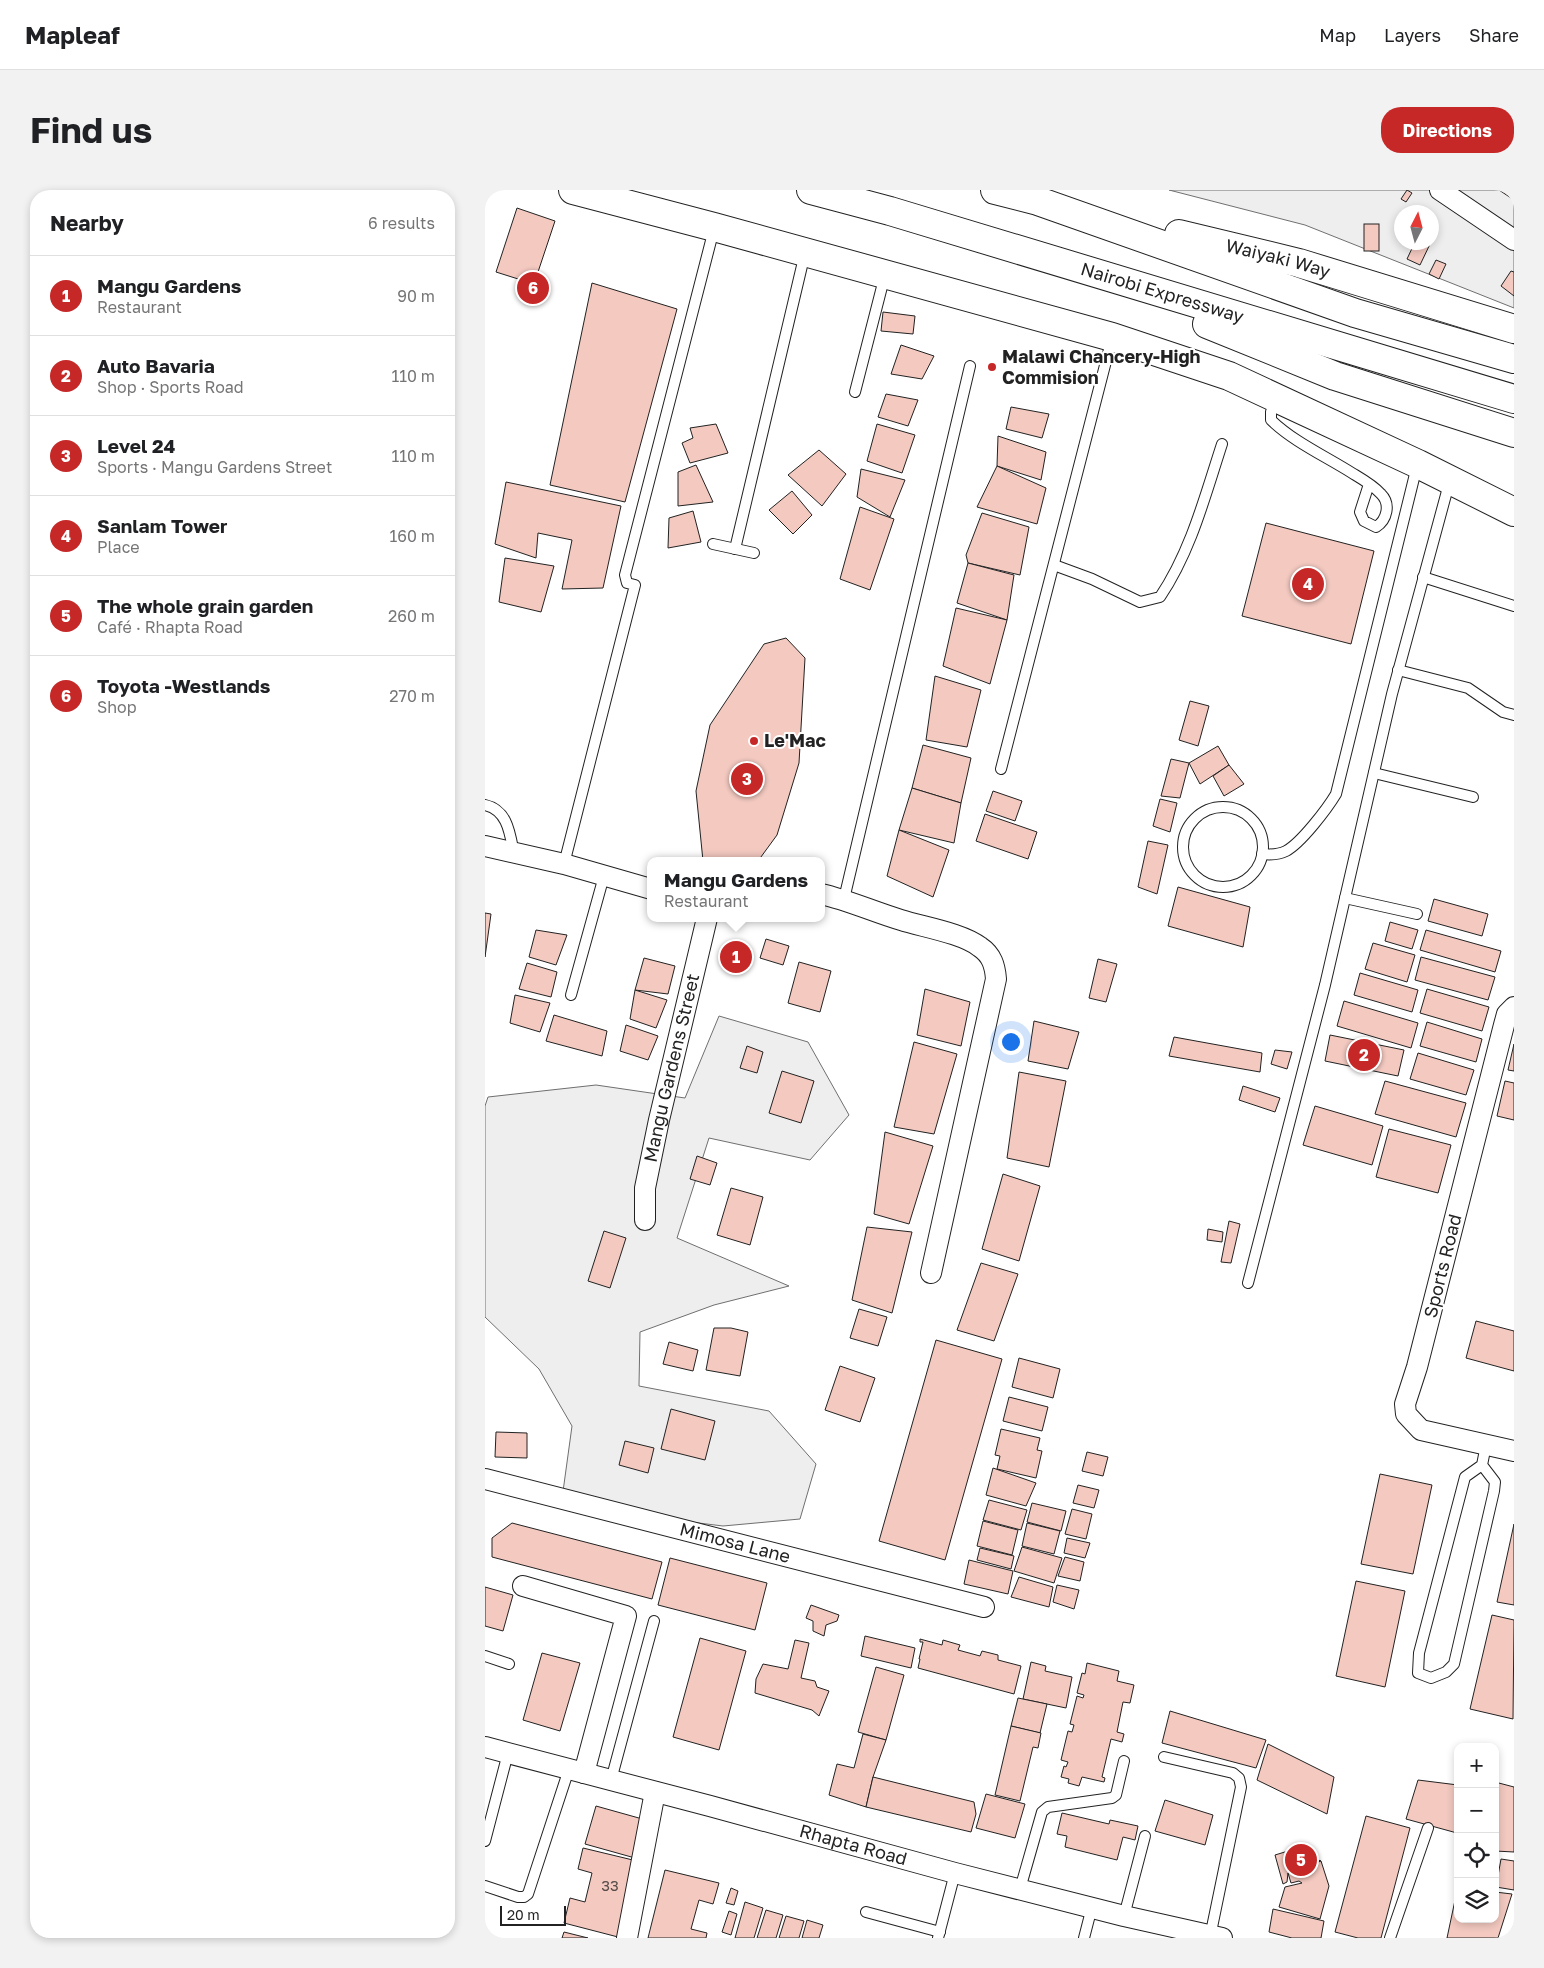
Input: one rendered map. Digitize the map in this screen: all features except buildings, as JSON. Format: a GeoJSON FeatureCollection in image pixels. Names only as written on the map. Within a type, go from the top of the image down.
{"type":"FeatureCollection","features":[{"type":"Feature","properties":{"kind":"highway"},"geometry":{"type":"LineString","coordinates":[[573,190],[1112,337],[1229,376],[1450,479],[1514,512]]}},
{"type":"Feature","properties":{"kind":"highway","name":"Nairobi Expressway"},"geometry":{"type":"LineString","coordinates":[[811,190],[890,211],[1063,265],[1514,399]]}},
{"type":"Feature","properties":{"kind":"highway"},"geometry":{"type":"LineString","coordinates":[[995,190],[1038,201],[1355,313],[1514,359]]}},
{"type":"Feature","properties":{"kind":"highway","name":"Waiyaki Way"},"geometry":{"type":"LineString","coordinates":[[1038,201],[1299,263],[1514,329]]}},
{"type":"Feature","properties":{"kind":"highway"},"geometry":{"type":"LineString","coordinates":[[1063,265],[1335,376],[1514,433]]}},
{"type":"Feature","properties":{"kind":"street"},"geometry":{"type":"LineString","coordinates":[[1440,190],[1514,240]]}},
{"type":"Feature","properties":{"kind":"street"},"geometry":{"type":"LineString","coordinates":[[485,846],[564,864],[647,888]]}},
{"type":"Feature","properties":{"kind":"street"},"geometry":{"type":"LineString","coordinates":[[825,895],[844,899],[899,920],[965,939],[980,947],[991,958],[995,966],[996,980],[931,1273]]}},
{"type":"Feature","properties":{"kind":"street","name":"Mangu Gardens Street"},"geometry":{"type":"LineString","coordinates":[[645,1220],[645,1188],[649,1168],[706,922]]}},
{"type":"Feature","properties":{"kind":"street","name":"Sports Road"},"geometry":{"type":"LineString","coordinates":[[1514,1007],[1507,1014],[1417,1367],[1405,1404],[1406,1414],[1421,1430],[1514,1451]]}},
{"type":"Feature","properties":{"kind":"street","name":"Mimosa Lane"},"geometry":{"type":"LineString","coordinates":[[485,1479],[984,1607]]}},
{"type":"Feature","properties":{"kind":"street"},"geometry":{"type":"LineString","coordinates":[[523,1586],[627,1616],[576,1771]]}},
{"type":"Feature","properties":{"kind":"street","name":"Rhapta Road"},"geometry":{"type":"LineString","coordinates":[[485,1747],[955,1873],[1214,1937]]}},
{"type":"Feature","properties":{"kind":"street"},"geometry":{"type":"LineString","coordinates":[[627,1938],[655,1792]]}},
{"type":"Feature","properties":{"kind":"lane"},"geometry":{"type":"LineString","coordinates":[[564,864],[635,585],[627,583],[625,575],[714,227]]}},
{"type":"Feature","properties":{"kind":"lane"},"geometry":{"type":"LineString","coordinates":[[735,549],[805,252]]}},
{"type":"Feature","properties":{"kind":"lane"},"geometry":{"type":"LineString","coordinates":[[855,392],[885,274]]}},
{"type":"Feature","properties":{"kind":"lane"},"geometry":{"type":"LineString","coordinates":[[1001,769],[1112,337]]}},
{"type":"Feature","properties":{"kind":"lane"},"geometry":{"type":"LineString","coordinates":[[844,899],[970,366]]}},
{"type":"Feature","properties":{"kind":"lane"},"geometry":{"type":"LineString","coordinates":[[1277,398],[1271,412],[1271,420],[1283,432],[1369,484]]}},
{"type":"Feature","properties":{"kind":"lane"},"geometry":{"type":"LineString","coordinates":[[1054,565],[1140,602],[1160,596],[1173,577],[1192,537],[1222,444]]}},
{"type":"Feature","properties":{"kind":"lane"},"geometry":{"type":"LineString","coordinates":[[1262,854],[1276,855],[1291,848],[1327,810],[1336,794],[1418,464]]}},
{"type":"Feature","properties":{"kind":"lane"},"geometry":{"type":"LineString","coordinates":[[1248,1283],[1325,985],[1398,670],[1450,479]]}},
{"type":"Feature","properties":{"kind":"lane"},"geometry":{"type":"LineString","coordinates":[[713,544],[754,553]]}},
{"type":"Feature","properties":{"kind":"lane"},"geometry":{"type":"LineString","coordinates":[[1423,577],[1514,606]]}},
{"type":"Feature","properties":{"kind":"lane"},"geometry":{"type":"LineString","coordinates":[[1398,670],[1468,688],[1503,712],[1514,715]]}},
{"type":"Feature","properties":{"kind":"lane"},"geometry":{"type":"LineString","coordinates":[[1373,773],[1473,797]]}},
{"type":"Feature","properties":{"kind":"lane"},"geometry":{"type":"LineString","coordinates":[[485,805],[491,806],[507,822],[514,854]]}},
{"type":"Feature","properties":{"kind":"lane"},"geometry":{"type":"LineString","coordinates":[[1217,807],[1229,807],[1249,816],[1257,825],[1262,836],[1262,854],[1257,869],[1249,878],[1229,887],[1217,887],[1196,877],[1188,868],[1183,858],[1182,846],[1189,824],[1201,813],[1217,807]]}},
{"type":"Feature","properties":{"kind":"lane"},"geometry":{"type":"LineString","coordinates":[[571,995],[604,876]]}},
{"type":"Feature","properties":{"kind":"lane"},"geometry":{"type":"LineString","coordinates":[[1345,898],[1417,914]]}},
{"type":"Feature","properties":{"kind":"lane"},"geometry":{"type":"LineString","coordinates":[[1481,1465],[1495,1482],[1494,1491],[1461,1635],[1454,1664],[1446,1672],[1431,1678],[1418,1673],[1419,1653],[1465,1477],[1481,1465],[1486,1445]]}},
{"type":"Feature","properties":{"kind":"lane"},"geometry":{"type":"LineString","coordinates":[[611,1780],[654,1621]]}},
{"type":"Feature","properties":{"kind":"lane"},"geometry":{"type":"LineString","coordinates":[[485,1656],[509,1664]]}},
{"type":"Feature","properties":{"kind":"lane"},"geometry":{"type":"LineString","coordinates":[[485,1841],[507,1753]]}},
{"type":"Feature","properties":{"kind":"lane"},"geometry":{"type":"LineString","coordinates":[[1164,1757],[1233,1773],[1239,1778],[1241,1787],[1214,1937]]}},
{"type":"Feature","properties":{"kind":"lane"},"geometry":{"type":"LineString","coordinates":[[1020,1889],[1042,1812],[1048,1807],[1112,1798],[1115,1795],[1124,1760]]}},
{"type":"Feature","properties":{"kind":"lane"},"geometry":{"type":"LineString","coordinates":[[485,1886],[518,1897],[524,1897],[528,1894],[576,1771]]}},
{"type":"Feature","properties":{"kind":"lane"},"geometry":{"type":"LineString","coordinates":[[1390,1938],[1428,1828]]}},
{"type":"Feature","properties":{"kind":"lane"},"geometry":{"type":"LineString","coordinates":[[1124,1916],[1145,1836]]}},
{"type":"Feature","properties":{"kind":"lane"},"geometry":{"type":"LineString","coordinates":[[866,1912],[939,1935],[955,1873]]}},
{"type":"Feature","properties":{"kind":"lane"},"geometry":{"type":"LineString","coordinates":[[1085,1938],[1092,1907]]}},
{"type":"Feature","properties":{"kind":"shaded area"},"geometry":{"type":"Polygon","coordinates":[[[1169,190],[1514,190],[1514,308],[1305,225],[1169,190]]]}},
{"type":"Feature","properties":{"kind":"shaded area"},"geometry":{"type":"Polygon","coordinates":[[[719,1016],[808,1042],[849,1115],[810,1160],[709,1138],[677,1238],[789,1286],[714,1305],[640,1332],[639,1386],[769,1411],[816,1464],[800,1519],[723,1526],[561,1506],[572,1426],[539,1369],[485,1317],[485,1106],[488,1097],[596,1085],[685,1098],[719,1016]]]}},
{"type":"Feature","properties":{"kind":"place","name":"Toyota -Westlands"},"geometry":{"type":"Point","coordinates":[533,288]}},
{"type":"Feature","properties":{"kind":"place","name":"Malawi Chancery-High Commision"},"geometry":{"type":"Point","coordinates":[992,367]}},
{"type":"Feature","properties":{"kind":"place","name":"Sanlam Tower"},"geometry":{"type":"Point","coordinates":[1308,584]}},
{"type":"Feature","properties":{"kind":"place","name":"Le'Mac"},"geometry":{"type":"Point","coordinates":[754,741]}},
{"type":"Feature","properties":{"kind":"place","name":"Level 24"},"geometry":{"type":"Point","coordinates":[747,779]}},
{"type":"Feature","properties":{"kind":"place","name":"Mangu Gardens"},"geometry":{"type":"Point","coordinates":[736,957]}},
{"type":"Feature","properties":{"kind":"place","name":"Auto Bavaria"},"geometry":{"type":"Point","coordinates":[1364,1055]}},
{"type":"Feature","properties":{"kind":"place","name":"The whole grain garden"},"geometry":{"type":"Point","coordinates":[1301,1860]}}]}
